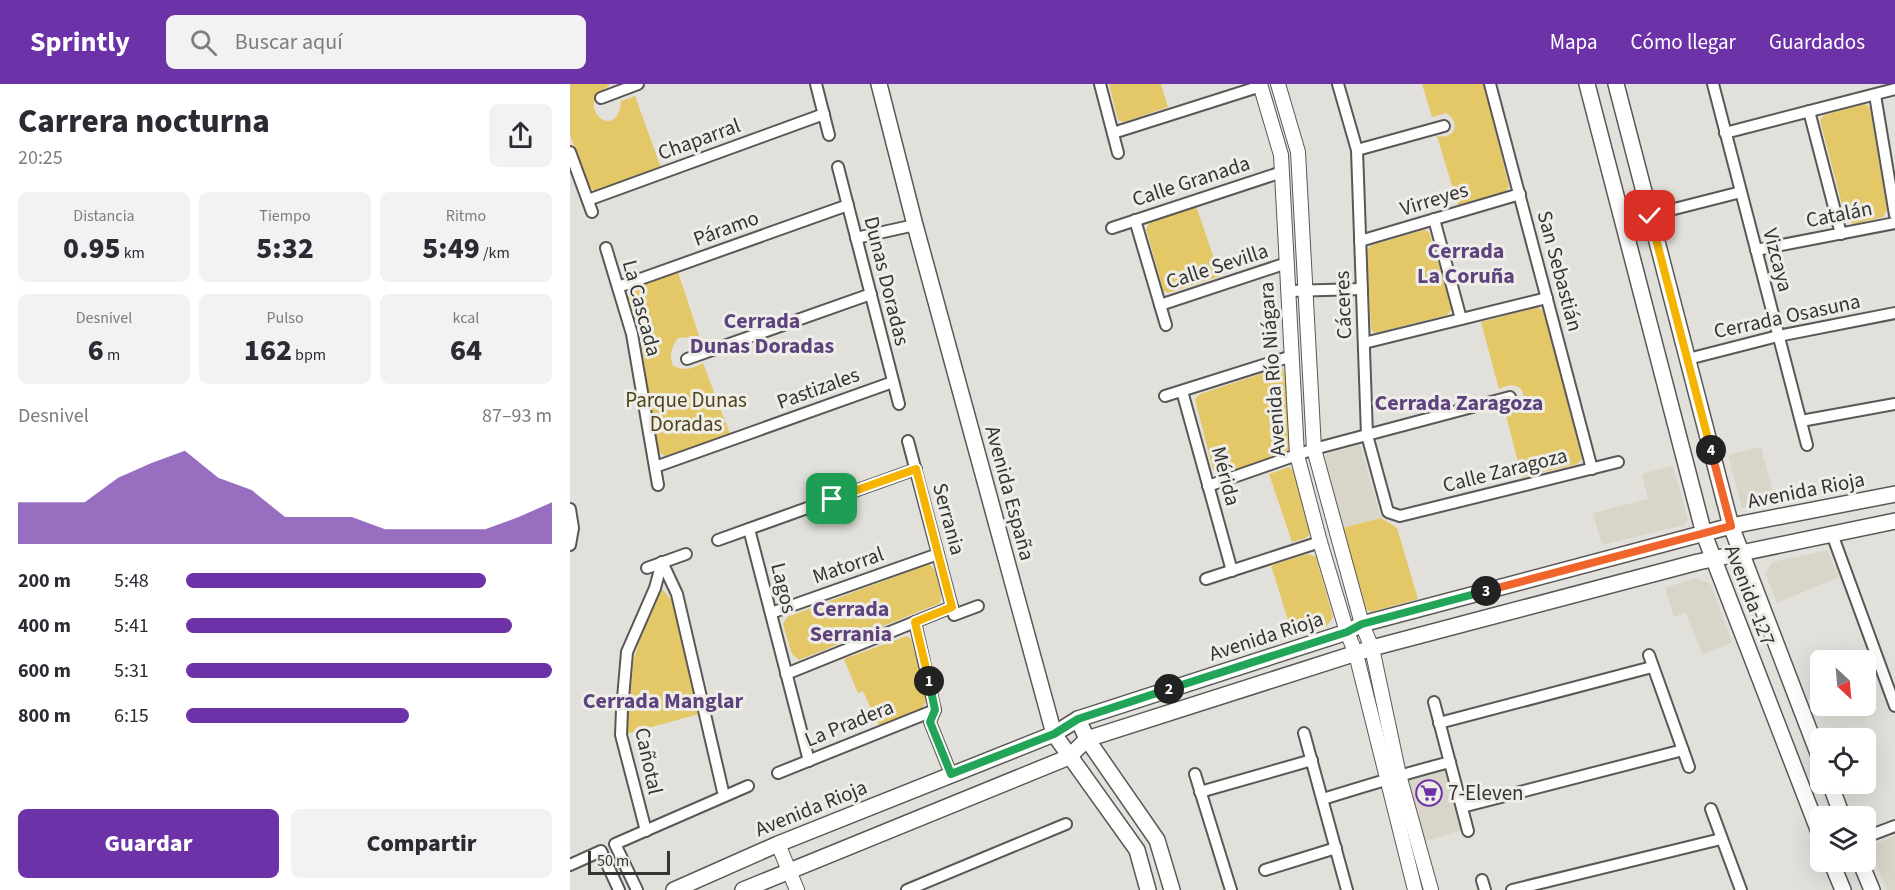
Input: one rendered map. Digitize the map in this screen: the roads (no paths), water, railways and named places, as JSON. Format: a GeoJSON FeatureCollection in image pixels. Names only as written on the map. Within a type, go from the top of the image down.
{"type":"FeatureCollection","features":[{"type":"Feature","properties":{"kind":"main road","name":"Avenida España"},"geometry":{"type":"LineString","coordinates":[[879,84],[915,225],[1054,734],[1137,850],[1148,890]]}},
{"type":"Feature","properties":{"kind":"main road","name":"Avenida 127"},"geometry":{"type":"LineString","coordinates":[[1587,84],[1704,534],[1810,808]]}},
{"type":"Feature","properties":{"kind":"main road","name":"Avenida 127"},"geometry":{"type":"LineString","coordinates":[[1616,84],[1731,526],[1810,732]]}},
{"type":"Feature","properties":{"kind":"main road","name":"Avenida Rioja"},"geometry":{"type":"LineString","coordinates":[[674,890],[778,844],[1054,734],[1078,719],[1347,632],[1362,624],[1731,526],[1895,494]]}},
{"type":"Feature","properties":{"kind":"main road","name":"Avenida Rioja"},"geometry":{"type":"LineString","coordinates":[[742,890],[1069,757],[1087,739],[1300,670],[1372,648],[1714,558],[1895,521]]}},
{"type":"Feature","properties":{"kind":"main road"},"geometry":{"type":"LineString","coordinates":[[1293,648],[1300,670]]}},
{"type":"Feature","properties":{"kind":"main road"},"geometry":{"type":"LineString","coordinates":[[1244,665],[1252,686]]}},
{"type":"Feature","properties":{"kind":"main road"},"geometry":{"type":"LineString","coordinates":[[1078,719],[1087,739],[1157,840],[1172,890]]}},
{"type":"Feature","properties":{"kind":"main road"},"geometry":{"type":"LineString","coordinates":[[1836,872],[1843,890]]}},
{"type":"Feature","properties":{"kind":"main road"},"geometry":{"type":"LineString","coordinates":[[1865,872],[1872,890]]}},
{"type":"Feature","properties":{"kind":"street"},"geometry":{"type":"LineString","coordinates":[[601,98],[638,84]]}},
{"type":"Feature","properties":{"kind":"street"},"geometry":{"type":"LineString","coordinates":[[816,84],[829,135]]}},
{"type":"Feature","properties":{"kind":"street"},"geometry":{"type":"LineString","coordinates":[[1100,84],[1118,153]]}},
{"type":"Feature","properties":{"kind":"street","name":"Avenida Río Niágara"},"geometry":{"type":"LineString","coordinates":[[1278,84],[1298,152],[1314,449],[1362,624],[1372,648],[1393,778],[1415,890]]}},
{"type":"Feature","properties":{"kind":"street","name":"Cáceres"},"geometry":{"type":"LineString","coordinates":[[1338,84],[1357,150],[1367,435],[1388,512],[1400,516]]}},
{"type":"Feature","properties":{"kind":"street","name":"San Sebastián"},"geometry":{"type":"LineString","coordinates":[[1490,84],[1593,469]]}},
{"type":"Feature","properties":{"kind":"street","name":"Vizcaya"},"geometry":{"type":"LineString","coordinates":[[1713,84],[1807,445]]}},
{"type":"Feature","properties":{"kind":"street"},"geometry":{"type":"LineString","coordinates":[[1113,133],[1260,85]]}},
{"type":"Feature","properties":{"kind":"street","name":"Avenida Río Niágara"},"geometry":{"type":"LineString","coordinates":[[1260,85],[1281,155],[1297,455],[1347,632],[1431,890]]}},
{"type":"Feature","properties":{"kind":"street"},"geometry":{"type":"LineString","coordinates":[[1725,133],[1895,89]]}},
{"type":"Feature","properties":{"kind":"street"},"geometry":{"type":"LineString","coordinates":[[1875,94],[1895,215]]}},
{"type":"Feature","properties":{"kind":"street"},"geometry":{"type":"LineString","coordinates":[[1809,111],[1841,234]]}},
{"type":"Feature","properties":{"kind":"street","name":"Chaparral"},"geometry":{"type":"LineString","coordinates":[[588,200],[824,114]]}},
{"type":"Feature","properties":{"kind":"street"},"geometry":{"type":"LineString","coordinates":[[1357,150],[1444,126]]}},
{"type":"Feature","properties":{"kind":"street"},"geometry":{"type":"LineString","coordinates":[[570,152],[592,212]]}},
{"type":"Feature","properties":{"kind":"street","name":"Dunas Doradas"},"geometry":{"type":"LineString","coordinates":[[838,167],[899,404]]}},
{"type":"Feature","properties":{"kind":"street","name":"Calle Granada"},"geometry":{"type":"LineString","coordinates":[[1112,228],[1282,171]]}},
{"type":"Feature","properties":{"kind":"street"},"geometry":{"type":"LineString","coordinates":[[1623,222],[1741,192]]}},
{"type":"Feature","properties":{"kind":"street","name":"Virreyes"},"geometry":{"type":"LineString","coordinates":[[1360,241],[1520,194]]}},
{"type":"Feature","properties":{"kind":"street","name":"Páramo"},"geometry":{"type":"LineString","coordinates":[[618,287],[848,205]]}},
{"type":"Feature","properties":{"kind":"street"},"geometry":{"type":"LineString","coordinates":[[1434,219],[1461,319]]}},
{"type":"Feature","properties":{"kind":"street"},"geometry":{"type":"LineString","coordinates":[[1135,220],[1166,325]]}},
{"type":"Feature","properties":{"kind":"street","name":"Catalán"},"geometry":{"type":"LineString","coordinates":[[1756,250],[1895,224]]}},
{"type":"Feature","properties":{"kind":"street"},"geometry":{"type":"LineString","coordinates":[[856,238],[915,225]]}},
{"type":"Feature","properties":{"kind":"street","name":"La Cascada"},"geometry":{"type":"LineString","coordinates":[[606,248],[632,334],[658,485]]}},
{"type":"Feature","properties":{"kind":"street","name":"Calle Sevilla"},"geometry":{"type":"LineString","coordinates":[[1160,305],[1287,263]]}},
{"type":"Feature","properties":{"kind":"street"},"geometry":{"type":"LineString","coordinates":[[1288,291],[1362,289]]}},
{"type":"Feature","properties":{"kind":"street"},"geometry":{"type":"LineString","coordinates":[[687,359],[871,294]]}},
{"type":"Feature","properties":{"kind":"street"},"geometry":{"type":"LineString","coordinates":[[1364,343],[1547,298]]}},
{"type":"Feature","properties":{"kind":"street","name":"Cerrada Osasuna"},"geometry":{"type":"LineString","coordinates":[[1688,359],[1778,336],[1895,313]]}},
{"type":"Feature","properties":{"kind":"street"},"geometry":{"type":"LineString","coordinates":[[1165,396],[1292,356]]}},
{"type":"Feature","properties":{"kind":"street","name":"Pastizales"},"geometry":{"type":"LineString","coordinates":[[655,467],[893,382]]}},
{"type":"Feature","properties":{"kind":"street","name":"Mérida"},"geometry":{"type":"LineString","coordinates":[[1182,391],[1232,571]]}},
{"type":"Feature","properties":{"kind":"street"},"geometry":{"type":"LineString","coordinates":[[1208,486],[1314,449],[1510,397]]}},
{"type":"Feature","properties":{"kind":"street"},"geometry":{"type":"LineString","coordinates":[[1801,421],[1895,404]]}},
{"type":"Feature","properties":{"kind":"street","name":"Serrania"},"geometry":{"type":"LineString","coordinates":[[908,441],[952,607]]}},
{"type":"Feature","properties":{"kind":"street","name":"Calle Zaragoza"},"geometry":{"type":"LineString","coordinates":[[1400,516],[1618,462]]}},
{"type":"Feature","properties":{"kind":"street"},"geometry":{"type":"LineString","coordinates":[[718,540],[916,469]]}},
{"type":"Feature","properties":{"kind":"street"},"geometry":{"type":"LineString","coordinates":[[570,509],[573,528],[570,545]]}},
{"type":"Feature","properties":{"kind":"street","name":"Lagos"},"geometry":{"type":"LineString","coordinates":[[749,529],[809,761]]}},
{"type":"Feature","properties":{"kind":"street"},"geometry":{"type":"LineString","coordinates":[[1832,534],[1894,700]]}},
{"type":"Feature","properties":{"kind":"street"},"geometry":{"type":"LineString","coordinates":[[1206,579],[1320,542]]}},
{"type":"Feature","properties":{"kind":"street"},"geometry":{"type":"LineString","coordinates":[[646,568],[686,554]]}},
{"type":"Feature","properties":{"kind":"street","name":"Matorral"},"geometry":{"type":"LineString","coordinates":[[771,613],[938,554]]}},
{"type":"Feature","properties":{"kind":"street"},"geometry":{"type":"LineString","coordinates":[[662,562],[677,594],[724,796]]}},
{"type":"Feature","properties":{"kind":"street","name":"Cañotal"},"geometry":{"type":"LineString","coordinates":[[646,831],[621,735],[622,710],[627,652],[655,588],[662,562]]}},
{"type":"Feature","properties":{"kind":"street"},"geometry":{"type":"LineString","coordinates":[[786,674],[952,607],[954,615],[978,606]]}},
{"type":"Feature","properties":{"kind":"street"},"geometry":{"type":"LineString","coordinates":[[915,622],[935,710],[930,722],[951,774]]}},
{"type":"Feature","properties":{"kind":"street"},"geometry":{"type":"LineString","coordinates":[[1649,655],[1689,767]]}},
{"type":"Feature","properties":{"kind":"street"},"geometry":{"type":"LineString","coordinates":[[1439,723],[1652,667]]}},
{"type":"Feature","properties":{"kind":"street"},"geometry":{"type":"LineString","coordinates":[[1434,702],[1468,831]]}},
{"type":"Feature","properties":{"kind":"street","name":"La Pradera"},"geometry":{"type":"LineString","coordinates":[[778,773],[935,710]]}},
{"type":"Feature","properties":{"kind":"street"},"geometry":{"type":"LineString","coordinates":[[1304,733],[1347,890]]}},
{"type":"Feature","properties":{"kind":"street"},"geometry":{"type":"LineString","coordinates":[[1462,807],[1683,750]]}},
{"type":"Feature","properties":{"kind":"street"},"geometry":{"type":"LineString","coordinates":[[1200,792],[1312,760]]}},
{"type":"Feature","properties":{"kind":"street"},"geometry":{"type":"LineString","coordinates":[[1323,799],[1450,762]]}},
{"type":"Feature","properties":{"kind":"street"},"geometry":{"type":"LineString","coordinates":[[1195,774],[1231,890]]}},
{"type":"Feature","properties":{"kind":"street"},"geometry":{"type":"LineString","coordinates":[[637,890],[615,844],[748,786]]}},
{"type":"Feature","properties":{"kind":"street"},"geometry":{"type":"LineString","coordinates":[[1711,809],[1741,890]]}},
{"type":"Feature","properties":{"kind":"street"},"geometry":{"type":"LineString","coordinates":[[907,890],[1066,824]]}},
{"type":"Feature","properties":{"kind":"street"},"geometry":{"type":"LineString","coordinates":[[1876,833],[1895,826]]}},
{"type":"Feature","properties":{"kind":"street"},"geometry":{"type":"LineString","coordinates":[[1512,890],[1721,839]]}},
{"type":"Feature","properties":{"kind":"street"},"geometry":{"type":"LineString","coordinates":[[778,844],[797,890]]}},
{"type":"Feature","properties":{"kind":"street"},"geometry":{"type":"LineString","coordinates":[[1265,870],[1336,848]]}},
{"type":"Feature","properties":{"kind":"street"},"geometry":{"type":"LineString","coordinates":[[570,865],[601,851],[619,890]]}},
{"type":"Feature","properties":{"kind":"place","name":"7-Eleven"},"geometry":{"type":"Point","coordinates":[1429,793]}},
{"type":"Feature","properties":{"kind":"district","name":"Cerrada La Coruña"},"geometry":{"type":"Point","coordinates":[1466,262]}},
{"type":"Feature","properties":{"kind":"district","name":"Cerrada Dunas Doradas"},"geometry":{"type":"Point","coordinates":[762,332]}},
{"type":"Feature","properties":{"kind":"district","name":"Cerrada Zaragoza"},"geometry":{"type":"Point","coordinates":[1459,402]}},
{"type":"Feature","properties":{"kind":"district","name":"Cerrada Serrania"},"geometry":{"type":"Point","coordinates":[851,620]}},
{"type":"Feature","properties":{"kind":"district","name":"Cerrada Manglar"},"geometry":{"type":"Point","coordinates":[663,700]}},
{"type":"Feature","properties":{"kind":"park label","name":"Parque Dunas Doradas"},"geometry":{"type":"Point","coordinates":[686,412]}}]}
